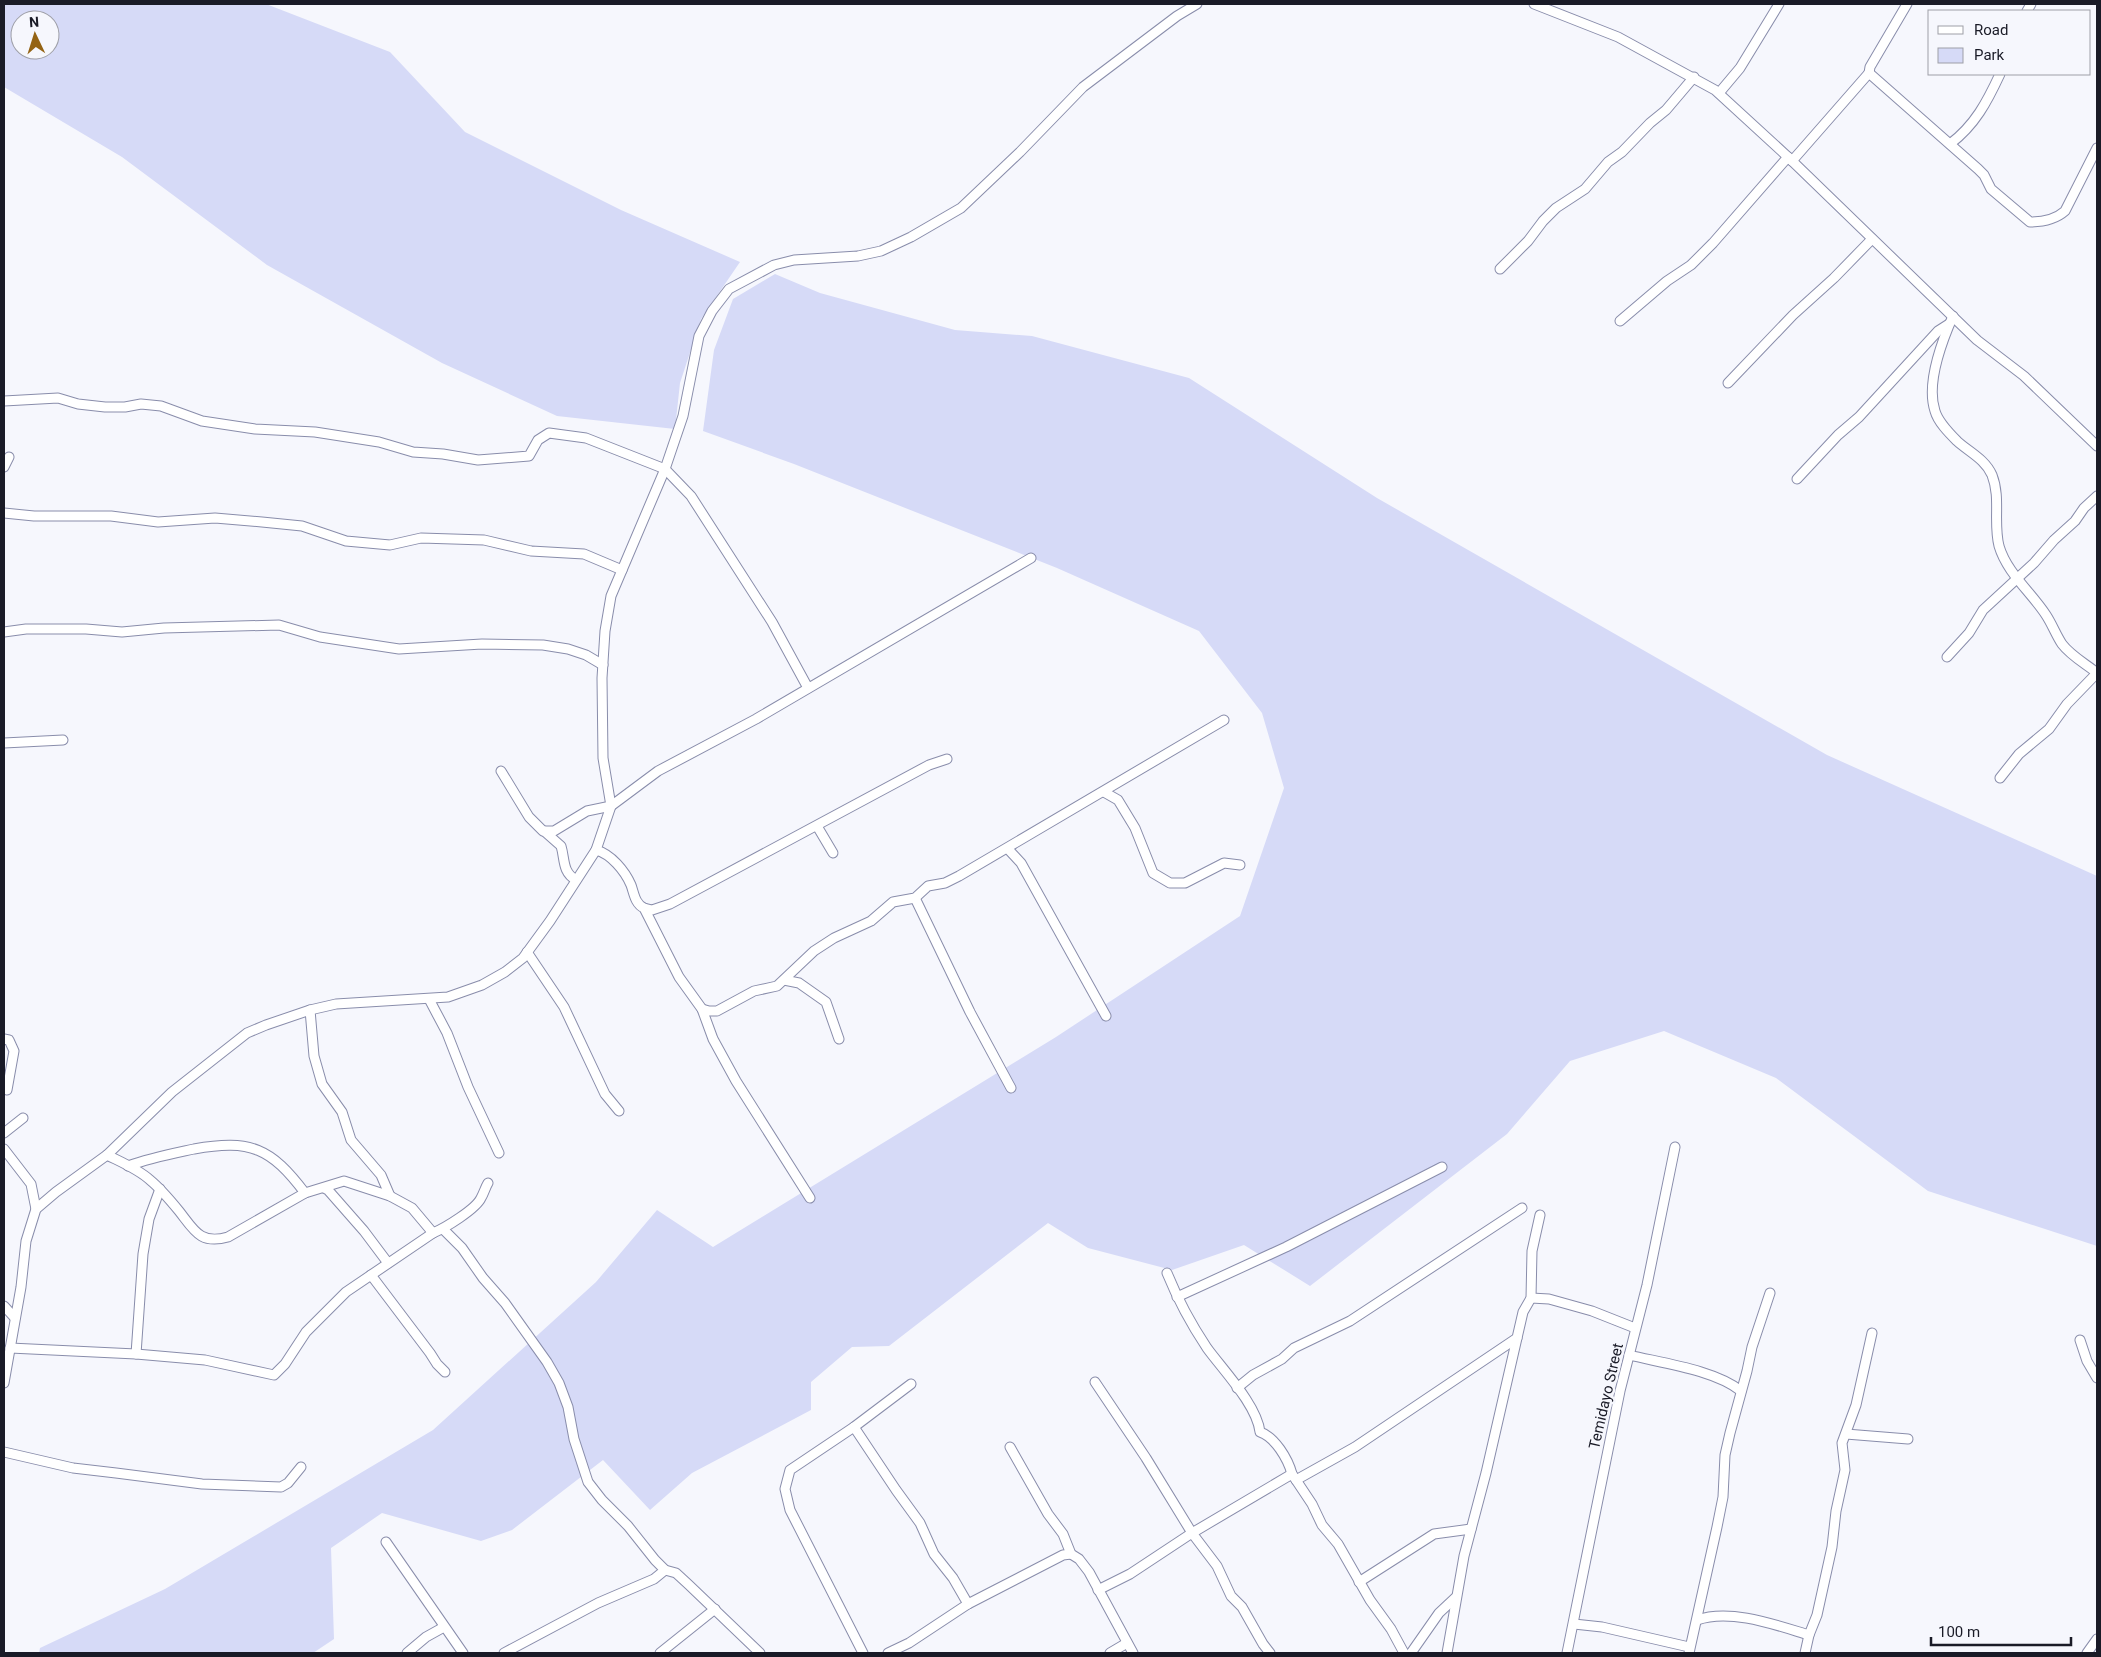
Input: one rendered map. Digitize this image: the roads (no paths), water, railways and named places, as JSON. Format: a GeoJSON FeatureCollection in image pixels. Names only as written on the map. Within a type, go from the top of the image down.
{"type":"FeatureCollection","features":[{"type":"Feature","properties":{"kind":"street"},"geometry":{"type":"LineString","coordinates":[[36,1209],[107,1155],[172,1092],[247,1033],[266,1024],[336,1004],[429,999],[448,996],[482,985],[505,972],[527,952],[596,850],[611,806],[603,758],[603,665],[605,631],[611,596],[665,468],[683,416],[699,336],[712,311],[729,289],[774,265],[858,256],[881,250],[910,237],[961,208],[995,177],[1084,87],[1177,16],[1197,4]]}},
{"type":"Feature","properties":{"kind":"street"},"geometry":{"type":"LineString","coordinates":[[1534,4],[1618,37],[1694,77],[1719,93],[1872,239],[1951,320],[2024,376],[2097,446]]}},
{"type":"Feature","properties":{"kind":"street"},"geometry":{"type":"LineString","coordinates":[[1719,93],[1740,68],[1779,4]]}},
{"type":"Feature","properties":{"kind":"street"},"geometry":{"type":"LineString","coordinates":[[1620,321],[1667,281],[1691,265],[1869,73],[1907,4]]}},
{"type":"Feature","properties":{"kind":"street"},"geometry":{"type":"LineString","coordinates":[[1869,73],[1978,169],[1984,175],[1991,189],[2002,201],[2030,222],[2040,222],[2060,216],[2065,211],[2097,148]]}},
{"type":"Feature","properties":{"kind":"street"},"geometry":{"type":"LineString","coordinates":[[1950,144],[1966,132],[1981,111],[1999,75]]}},
{"type":"Feature","properties":{"kind":"street"},"geometry":{"type":"LineString","coordinates":[[1500,269],[1528,241],[1543,221],[1556,208],[1584,189],[1608,162],[1622,152],[1666,110],[1694,77]]}},
{"type":"Feature","properties":{"kind":"street"},"geometry":{"type":"LineString","coordinates":[[1728,383],[1793,315],[1872,239]]}},
{"type":"Feature","properties":{"kind":"street"},"geometry":{"type":"LineString","coordinates":[[1797,479],[1838,435],[1859,417],[1938,331],[1951,320]]}},
{"type":"Feature","properties":{"kind":"street"},"geometry":{"type":"LineString","coordinates":[[1951,320],[1935,372],[1932,394],[1935,412],[1944,427],[1958,441],[1979,457],[1990,471],[1995,483],[1996,529],[2000,547],[2017,578],[2045,614],[2062,644],[2097,673],[2067,704],[2049,729],[2019,754],[2000,778]]}},
{"type":"Feature","properties":{"kind":"street"},"geometry":{"type":"LineString","coordinates":[[4,401],[58,398],[105,407],[125,407],[141,404],[161,406],[202,421],[256,429],[315,432],[379,442],[413,452],[443,454],[478,460],[529,456],[538,440],[549,433],[586,438],[665,468],[692,496],[772,622],[808,688]]}},
{"type":"Feature","properties":{"kind":"street"},"geometry":{"type":"LineString","coordinates":[[4,467],[9,457]]}},
{"type":"Feature","properties":{"kind":"street"},"geometry":{"type":"LineString","coordinates":[[1947,657],[1969,633],[1983,610],[2034,564],[2054,540],[2075,521],[2084,508],[2097,496]]}},
{"type":"Feature","properties":{"kind":"street"},"geometry":{"type":"LineString","coordinates":[[4,513],[34,516],[110,516],[158,522],[215,518],[302,526],[346,541],[390,545],[421,538],[484,540],[531,550],[584,554],[622,570]]}},
{"type":"Feature","properties":{"kind":"street"},"geometry":{"type":"LineString","coordinates":[[544,831],[554,831],[587,811],[611,806],[658,772],[808,688],[904,630],[1024,564],[1031,558]]}},
{"type":"Feature","properties":{"kind":"street"},"geometry":{"type":"LineString","coordinates":[[4,632],[26,629],[86,629],[122,632],[164,628],[279,625],[320,638],[399,649],[482,644],[542,645],[568,649],[586,655],[603,665]]}},
{"type":"Feature","properties":{"kind":"street"},"geometry":{"type":"LineString","coordinates":[[702,1009],[717,1011],[754,991],[777,986],[801,961],[834,938],[871,921],[893,902],[915,898],[923,889],[945,883],[959,876],[1008,849],[1224,720]]}},
{"type":"Feature","properties":{"kind":"street"},"geometry":{"type":"LineString","coordinates":[[4,743],[63,740]]}},
{"type":"Feature","properties":{"kind":"street"},"geometry":{"type":"LineString","coordinates":[[596,850],[609,855],[627,877],[640,906],[652,910],[663,908],[929,765],[947,759]]}},
{"type":"Feature","properties":{"kind":"street"},"geometry":{"type":"LineString","coordinates":[[501,771],[529,817],[561,846],[562,862],[571,877],[576,880]]}},
{"type":"Feature","properties":{"kind":"street"},"geometry":{"type":"LineString","coordinates":[[1104,792],[1118,800],[1135,828],[1154,873],[1170,883],[1186,883],[1224,863],[1240,865]]}},
{"type":"Feature","properties":{"kind":"street"},"geometry":{"type":"LineString","coordinates":[[817,826],[833,853]]}},
{"type":"Feature","properties":{"kind":"street"},"geometry":{"type":"LineString","coordinates":[[1008,849],[1021,863],[1106,1016]]}},
{"type":"Feature","properties":{"kind":"street"},"geometry":{"type":"LineString","coordinates":[[915,898],[970,1012],[1012,1088]]}},
{"type":"Feature","properties":{"kind":"street"},"geometry":{"type":"LineString","coordinates":[[644,908],[679,977],[702,1009],[713,1039],[753,1110],[772,1135],[810,1198]]}},
{"type":"Feature","properties":{"kind":"street"},"geometry":{"type":"LineString","coordinates":[[527,952],[564,1007],[605,1094],[618,1111]]}},
{"type":"Feature","properties":{"kind":"street"},"geometry":{"type":"LineString","coordinates":[[784,980],[799,983],[826,1002],[839,1039]]}},
{"type":"Feature","properties":{"kind":"street"},"geometry":{"type":"LineString","coordinates":[[429,999],[447,1033],[468,1087],[499,1153]]}},
{"type":"Feature","properties":{"kind":"street"},"geometry":{"type":"LineString","coordinates":[[310,1010],[314,1056],[322,1084],[342,1112],[351,1140],[381,1175],[390,1196]]}},
{"type":"Feature","properties":{"kind":"street"},"geometry":{"type":"LineString","coordinates":[[4,1038],[9,1040],[14,1051],[7,1090]]}},
{"type":"Feature","properties":{"kind":"street"},"geometry":{"type":"LineString","coordinates":[[4,1133],[23,1118]]}},
{"type":"Feature","properties":{"kind":"street"},"geometry":{"type":"LineString","coordinates":[[128,1166],[168,1154],[233,1144],[261,1151],[272,1158],[288,1171],[306,1193]]}},
{"type":"Feature","properties":{"kind":"street","name":"Temidayo Street"},"geometry":{"type":"LineString","coordinates":[[1568,1653],[1600,1488],[1635,1328],[1647,1286],[1675,1147]]}},
{"type":"Feature","properties":{"kind":"street"},"geometry":{"type":"LineString","coordinates":[[4,1149],[31,1184],[36,1209],[26,1241],[4,1383]]}},
{"type":"Feature","properties":{"kind":"street"},"geometry":{"type":"LineString","coordinates":[[107,1155],[149,1179],[176,1208],[196,1234],[213,1239],[228,1237],[306,1193],[344,1181],[350,1181],[390,1196],[412,1208],[433,1233]]}},
{"type":"Feature","properties":{"kind":"street"},"geometry":{"type":"LineString","coordinates":[[1177,1297],[1286,1247],[1442,1167]]}},
{"type":"Feature","properties":{"kind":"street"},"geometry":{"type":"LineString","coordinates":[[10,1348],[136,1354],[205,1360],[274,1375],[286,1364],[297,1343],[306,1332],[346,1292],[433,1233],[443,1229],[475,1205],[481,1199],[488,1183]]}},
{"type":"Feature","properties":{"kind":"street"},"geometry":{"type":"LineString","coordinates":[[324,1188],[328,1190],[364,1231],[388,1264]]}},
{"type":"Feature","properties":{"kind":"street"},"geometry":{"type":"LineString","coordinates":[[136,1354],[143,1254],[149,1219],[160,1190]]}},
{"type":"Feature","properties":{"kind":"street"},"geometry":{"type":"LineString","coordinates":[[1237,1388],[1252,1376],[1282,1359],[1294,1348],[1350,1321],[1522,1208]]}},
{"type":"Feature","properties":{"kind":"street"},"geometry":{"type":"LineString","coordinates":[[1447,1653],[1455,1598],[1471,1528],[1517,1338],[1524,1312],[1531,1298],[1532,1251],[1540,1215]]}},
{"type":"Feature","properties":{"kind":"street"},"geometry":{"type":"LineString","coordinates":[[443,1229],[462,1248],[483,1278],[505,1303],[547,1362],[559,1383],[568,1407],[574,1439],[588,1482],[665,1570],[676,1573],[760,1653]]}},
{"type":"Feature","properties":{"kind":"street"},"geometry":{"type":"LineString","coordinates":[[1167,1273],[1185,1313],[1207,1348],[1219,1361],[1257,1418],[1260,1432],[1268,1434],[1280,1450],[1294,1477],[1312,1504],[1322,1525],[1338,1544],[1359,1582],[1391,1629],[1404,1653]]}},
{"type":"Feature","properties":{"kind":"street"},"geometry":{"type":"LineString","coordinates":[[371,1275],[437,1364],[445,1372]]}},
{"type":"Feature","properties":{"kind":"street"},"geometry":{"type":"LineString","coordinates":[[1574,1624],[1602,1627],[1689,1650],[1723,1497],[1725,1455],[1752,1347],[1770,1293]]}},
{"type":"Feature","properties":{"kind":"street"},"geometry":{"type":"LineString","coordinates":[[1531,1298],[1549,1299],[1592,1311],[1635,1328]]}},
{"type":"Feature","properties":{"kind":"street"},"geometry":{"type":"LineString","coordinates":[[4,1306],[15,1318]]}},
{"type":"Feature","properties":{"kind":"street"},"geometry":{"type":"LineString","coordinates":[[1805,1653],[1809,1635],[1817,1615],[1832,1547],[1836,1511],[1845,1470],[1842,1443],[1856,1405],[1872,1333]]}},
{"type":"Feature","properties":{"kind":"street"},"geometry":{"type":"LineString","coordinates":[[1098,1590],[1130,1574],[1192,1533],[1355,1446],[1517,1338]]}},
{"type":"Feature","properties":{"kind":"street"},"geometry":{"type":"LineString","coordinates":[[2080,1340],[2087,1361],[2097,1378]]}},
{"type":"Feature","properties":{"kind":"street"},"geometry":{"type":"LineString","coordinates":[[1629,1355],[1715,1376],[1731,1382],[1741,1391]]}},
{"type":"Feature","properties":{"kind":"street"},"geometry":{"type":"LineString","coordinates":[[1095,1382],[1146,1458],[1192,1533],[1217,1566],[1232,1596],[1242,1607],[1262,1644],[1270,1653]]}},
{"type":"Feature","properties":{"kind":"street"},"geometry":{"type":"LineString","coordinates":[[863,1653],[790,1510],[784,1489],[790,1470],[854,1427],[911,1384]]}},
{"type":"Feature","properties":{"kind":"street"},"geometry":{"type":"LineString","coordinates":[[854,1427],[920,1523],[934,1554],[953,1578],[968,1604]]}},
{"type":"Feature","properties":{"kind":"street"},"geometry":{"type":"LineString","coordinates":[[1846,1434],[1908,1439]]}},
{"type":"Feature","properties":{"kind":"street"},"geometry":{"type":"LineString","coordinates":[[1010,1448],[1048,1514],[1063,1534],[1071,1554]]}},
{"type":"Feature","properties":{"kind":"street"},"geometry":{"type":"LineString","coordinates":[[4,1452],[73,1468],[208,1484],[281,1487],[288,1483],[301,1467]]}},
{"type":"Feature","properties":{"kind":"street"},"geometry":{"type":"LineString","coordinates":[[1359,1582],[1434,1534],[1471,1528]]}},
{"type":"Feature","properties":{"kind":"street"},"geometry":{"type":"LineString","coordinates":[[386,1542],[463,1653]]}},
{"type":"Feature","properties":{"kind":"street"},"geometry":{"type":"LineString","coordinates":[[888,1653],[909,1643],[968,1604],[1063,1555],[1071,1554],[1080,1559],[1133,1653]]}},
{"type":"Feature","properties":{"kind":"street"},"geometry":{"type":"LineString","coordinates":[[504,1653],[598,1602],[654,1579],[665,1570]]}},
{"type":"Feature","properties":{"kind":"street"},"geometry":{"type":"LineString","coordinates":[[1411,1653],[1438,1613],[1455,1598]]}},
{"type":"Feature","properties":{"kind":"street"},"geometry":{"type":"LineString","coordinates":[[660,1653],[714,1609]]}},
{"type":"Feature","properties":{"kind":"street"},"geometry":{"type":"LineString","coordinates":[[1697,1620],[1708,1616],[1727,1616],[1770,1624],[1809,1635]]}},
{"type":"Feature","properties":{"kind":"street"},"geometry":{"type":"LineString","coordinates":[[407,1653],[426,1637],[444,1627]]}},
{"type":"Feature","properties":{"kind":"street"},"geometry":{"type":"LineString","coordinates":[[2087,1653],[2097,1639]]}},
{"type":"Feature","properties":{"kind":"street"},"geometry":{"type":"LineString","coordinates":[[1110,1653],[1127,1643]]}}]}
